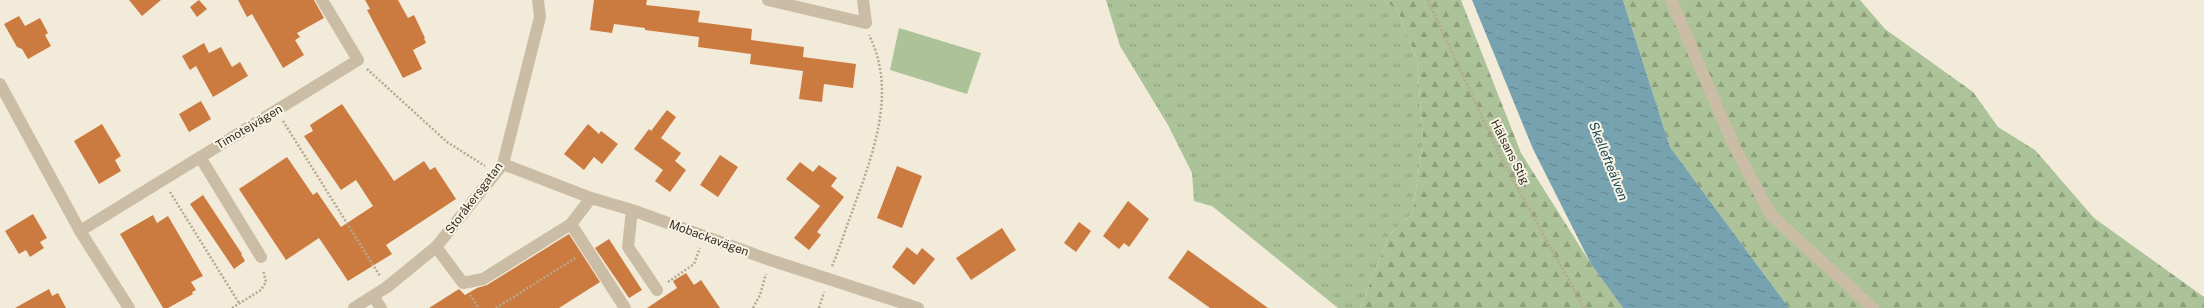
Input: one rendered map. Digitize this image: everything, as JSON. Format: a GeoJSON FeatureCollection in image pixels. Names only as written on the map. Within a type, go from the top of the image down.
{"type":"FeatureCollection","features":[{"type":"Feature","properties":{"kind":"street"},"geometry":{"type":"LineString","coordinates":[[322,0],[358,60]]}},
{"type":"Feature","properties":{"kind":"street","name":"Storåkersgatan"},"geometry":{"type":"LineString","coordinates":[[354,308],[387,287],[436,247],[499,168],[540,17],[538,0]]}},
{"type":"Feature","properties":{"kind":"street"},"geometry":{"type":"LineString","coordinates":[[768,0],[866,23],[863,0]]}},
{"type":"Feature","properties":{"kind":"street"},"geometry":{"type":"LineString","coordinates":[[1671,0],[1735,148],[1771,214],[1873,308]]}},
{"type":"Feature","properties":{"kind":"street","name":"Timotejvägen"},"geometry":{"type":"LineString","coordinates":[[80,231],[358,60]]}},
{"type":"Feature","properties":{"kind":"street"},"geometry":{"type":"LineString","coordinates":[[0,84],[80,231],[129,308]]}},
{"type":"Feature","properties":{"kind":"street"},"geometry":{"type":"LineString","coordinates":[[200,157],[261,258]]}},
{"type":"Feature","properties":{"kind":"street","name":"Mobackavägen"},"geometry":{"type":"LineString","coordinates":[[499,168],[632,210],[827,280],[918,308]]}},
{"type":"Feature","properties":{"kind":"street"},"geometry":{"type":"LineString","coordinates":[[436,247],[463,283],[483,279],[571,224],[591,198]]}},
{"type":"Feature","properties":{"kind":"street"},"geometry":{"type":"LineString","coordinates":[[632,210],[628,247],[657,290]]}},
{"type":"Feature","properties":{"kind":"street"},"geometry":{"type":"LineString","coordinates":[[571,224],[625,308]]}},
{"type":"Feature","properties":{"kind":"street"},"geometry":{"type":"LineString","coordinates":[[373,296],[381,308]]}},
{"type":"Feature","properties":{"kind":"path","name":"Hälsans Stig"},"geometry":{"type":"LineString","coordinates":[[1428,0],[1501,158],[1584,308]]}},
{"type":"Feature","properties":{"kind":"path"},"geometry":{"type":"LineString","coordinates":[[827,280],[870,160],[878,130],[882,76],[874,45],[863,22]]}},
{"type":"Feature","properties":{"kind":"path"},"geometry":{"type":"LineString","coordinates":[[358,60],[447,142],[499,168]]}},
{"type":"Feature","properties":{"kind":"path"},"geometry":{"type":"LineString","coordinates":[[277,110],[387,287]]}},
{"type":"Feature","properties":{"kind":"path"},"geometry":{"type":"LineString","coordinates":[[163,180],[239,303]]}},
{"type":"Feature","properties":{"kind":"path"},"geometry":{"type":"LineString","coordinates":[[657,290],[694,264],[705,237]]}},
{"type":"Feature","properties":{"kind":"path"},"geometry":{"type":"LineString","coordinates":[[496,308],[588,250]]}},
{"type":"Feature","properties":{"kind":"path"},"geometry":{"type":"LineString","coordinates":[[232,308],[261,290],[266,282],[261,258]]}},
{"type":"Feature","properties":{"kind":"path"},"geometry":{"type":"LineString","coordinates":[[753,308],[760,295],[770,260]]}},
{"type":"Feature","properties":{"kind":"green space"},"geometry":{"type":"Polygon","coordinates":[[[1106,0],[1384,0],[1398,11],[1417,60],[1423,139],[1413,212],[1390,234],[1360,308],[1338,308],[1212,206],[1194,201],[1192,173],[1168,125],[1120,46],[1106,0]]]}},
{"type":"Feature","properties":{"kind":"green space"},"geometry":{"type":"Polygon","coordinates":[[[1384,0],[1461,0],[1521,153],[1591,264],[1623,308],[1360,308],[1390,234],[1413,212],[1423,139],[1417,60],[1398,11],[1384,0]]]}},
{"type":"Feature","properties":{"kind":"green space"},"geometry":{"type":"Polygon","coordinates":[[[1623,0],[1860,0],[1885,29],[1973,92],[1998,127],[2035,150],[2094,218],[2204,297],[2204,308],[1789,308],[1670,147],[1623,0]]]}},
{"type":"Feature","properties":{"kind":"green space"},"geometry":{"type":"Polygon","coordinates":[[[899,28],[981,53],[967,94],[890,70],[899,28]]]}},
{"type":"Feature","properties":{"kind":"water","name":"Skellefteälven"},"geometry":{"type":"Polygon","coordinates":[[[1472,0],[1623,0],[1670,147],[1789,308],[1623,308],[1591,264],[1533,149],[1472,0]]]}},
{"type":"Feature","properties":{"kind":"building"},"geometry":{"type":"Polygon","coordinates":[[[129,0],[161,0],[142,16],[129,0]]]}},
{"type":"Feature","properties":{"kind":"building"},"geometry":{"type":"Polygon","coordinates":[[[199,0],[207,9],[197,17],[190,7],[199,0]]]}},
{"type":"Feature","properties":{"kind":"building"},"geometry":{"type":"Polygon","coordinates":[[[238,0],[314,0],[324,18],[297,33],[300,37],[295,40],[304,55],[283,68],[252,14],[247,17],[238,0]]]}},
{"type":"Feature","properties":{"kind":"building"},"geometry":{"type":"Polygon","coordinates":[[[365,0],[398,0],[408,18],[414,15],[426,43],[413,50],[422,69],[403,78],[367,10],[370,9],[365,0]]]}},
{"type":"Feature","properties":{"kind":"building"},"geometry":{"type":"Polygon","coordinates":[[[594,0],[647,0],[646,5],[700,11],[698,22],[752,29],[751,40],[804,47],[803,57],[856,64],[853,88],[824,84],[822,102],[799,99],[803,71],[750,64],[751,54],[698,47],[699,37],[645,30],[645,28],[614,24],[612,33],[590,30],[594,0]]]}},
{"type":"Feature","properties":{"kind":"building"},"geometry":{"type":"Polygon","coordinates":[[[19,16],[25,26],[40,18],[48,33],[45,35],[51,46],[28,59],[22,49],[17,47],[4,24],[19,16]]]}},
{"type":"Feature","properties":{"kind":"building"},"geometry":{"type":"Polygon","coordinates":[[[204,43],[209,53],[221,47],[232,67],[240,62],[248,76],[213,97],[196,66],[190,70],[182,56],[204,43]]]}},
{"type":"Feature","properties":{"kind":"building"},"geometry":{"type":"Polygon","coordinates":[[[201,101],[211,119],[189,132],[179,114],[201,101]]]}},
{"type":"Feature","properties":{"kind":"building"},"geometry":{"type":"Polygon","coordinates":[[[342,104],[394,181],[424,161],[430,170],[435,167],[456,199],[386,245],[392,254],[348,281],[319,238],[286,260],[239,189],[287,157],[313,195],[317,192],[341,227],[373,206],[356,180],[341,190],[304,136],[313,131],[310,125],[342,104]]]}},
{"type":"Feature","properties":{"kind":"building"},"geometry":{"type":"Polygon","coordinates":[[[667,110],[676,117],[661,138],[681,153],[675,161],[686,170],[670,192],[655,181],[663,170],[634,149],[649,129],[651,131],[667,110]]]}},
{"type":"Feature","properties":{"kind":"building"},"geometry":{"type":"Polygon","coordinates":[[[102,124],[121,156],[115,160],[121,171],[99,184],[74,141],[102,124]]]}},
{"type":"Feature","properties":{"kind":"building"},"geometry":{"type":"Polygon","coordinates":[[[588,124],[599,134],[601,131],[618,144],[602,164],[594,157],[584,170],[564,154],[588,124]]]}},
{"type":"Feature","properties":{"kind":"building"},"geometry":{"type":"Polygon","coordinates":[[[720,155],[738,167],[718,197],[700,185],[720,155]]]}},
{"type":"Feature","properties":{"kind":"building"},"geometry":{"type":"Polygon","coordinates":[[[800,162],[813,172],[819,165],[837,178],[831,186],[844,197],[817,232],[821,235],[809,250],[794,238],[820,206],[786,179],[800,162]]]}},
{"type":"Feature","properties":{"kind":"building"},"geometry":{"type":"Polygon","coordinates":[[[897,166],[922,176],[902,228],[877,218],[897,166]]]}},
{"type":"Feature","properties":{"kind":"building"},"geometry":{"type":"Polygon","coordinates":[[[203,195],[242,254],[245,261],[234,269],[190,204],[203,195]]]}},
{"type":"Feature","properties":{"kind":"building"},"geometry":{"type":"Polygon","coordinates":[[[1128,201],[1149,219],[1129,247],[1124,243],[1119,249],[1103,236],[1128,201]]]}},
{"type":"Feature","properties":{"kind":"building"},"geometry":{"type":"Polygon","coordinates":[[[33,214],[47,238],[40,242],[44,248],[30,257],[26,250],[19,254],[5,231],[33,214]]]}},
{"type":"Feature","properties":{"kind":"building"},"geometry":{"type":"Polygon","coordinates":[[[153,215],[157,223],[168,216],[203,276],[191,282],[196,290],[192,292],[193,294],[168,308],[163,308],[120,234],[153,215]]]}},
{"type":"Feature","properties":{"kind":"building"},"geometry":{"type":"Polygon","coordinates":[[[1079,222],[1091,231],[1076,252],[1064,243],[1079,222]]]}},
{"type":"Feature","properties":{"kind":"building"},"geometry":{"type":"Polygon","coordinates":[[[1002,228],[1016,250],[971,280],[956,258],[1002,228]]]}},
{"type":"Feature","properties":{"kind":"building"},"geometry":{"type":"Polygon","coordinates":[[[569,234],[600,282],[559,308],[429,308],[459,289],[465,295],[477,288],[487,285],[569,234]]]}},
{"type":"Feature","properties":{"kind":"building"},"geometry":{"type":"Polygon","coordinates":[[[609,239],[642,290],[629,298],[595,248],[609,239]]]}},
{"type":"Feature","properties":{"kind":"building"},"geometry":{"type":"Polygon","coordinates":[[[907,247],[917,255],[922,248],[935,259],[914,285],[892,267],[907,247]]]}},
{"type":"Feature","properties":{"kind":"building"},"geometry":{"type":"Polygon","coordinates":[[[1188,250],[1268,308],[1210,308],[1168,278],[1188,250]]]}},
{"type":"Feature","properties":{"kind":"building"},"geometry":{"type":"Polygon","coordinates":[[[686,273],[694,285],[701,280],[720,308],[647,308],[677,288],[673,281],[686,273]]]}},
{"type":"Feature","properties":{"kind":"building"},"geometry":{"type":"Polygon","coordinates":[[[49,289],[52,296],[58,293],[66,308],[15,308],[49,289]]]}}]}
